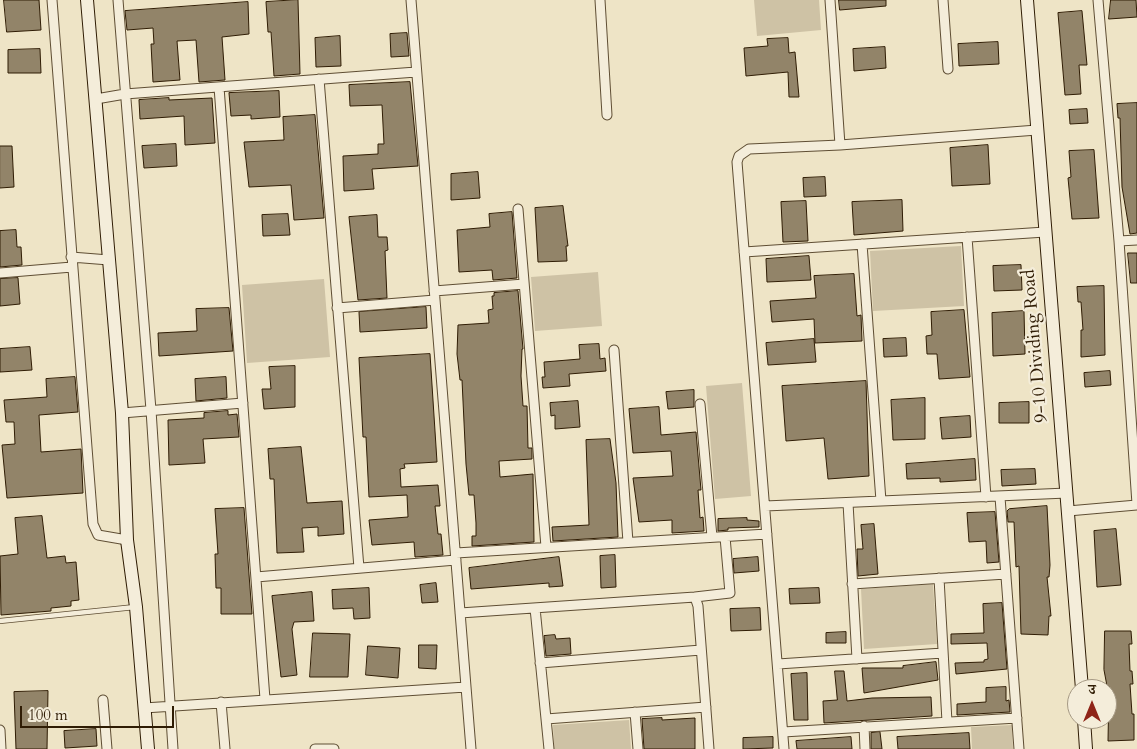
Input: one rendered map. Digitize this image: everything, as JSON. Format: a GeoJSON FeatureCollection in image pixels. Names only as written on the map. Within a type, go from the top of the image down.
{"type":"FeatureCollection","features":[{"type":"Feature","properties":{"kind":"street"},"geometry":{"type":"LineString","coordinates":[[52,0],[93,524],[98,535],[127,540]]}},
{"type":"Feature","properties":{"kind":"street"},"geometry":{"type":"LineString","coordinates":[[87,0],[122,413],[127,540],[136,607],[148,749]]}},
{"type":"Feature","properties":{"kind":"street"},"geometry":{"type":"LineString","coordinates":[[118,0],[151,410],[173,749]]}},
{"type":"Feature","properties":{"kind":"street"},"geometry":{"type":"LineString","coordinates":[[411,0],[471,749]]}},
{"type":"Feature","properties":{"kind":"street"},"geometry":{"type":"LineString","coordinates":[[600,0],[607,115]]}},
{"type":"Feature","properties":{"kind":"street"},"geometry":{"type":"LineString","coordinates":[[830,0],[840,145]]}},
{"type":"Feature","properties":{"kind":"street"},"geometry":{"type":"LineString","coordinates":[[944,0],[948,69]]}},
{"type":"Feature","properties":{"kind":"street","name":"9-10 Dividing Road"},"geometry":{"type":"LineString","coordinates":[[1027,0],[1081,679]]}},
{"type":"Feature","properties":{"kind":"street"},"geometry":{"type":"LineString","coordinates":[[1068,510],[1137,504],[1119,241],[1098,0]]}},
{"type":"Feature","properties":{"kind":"street"},"geometry":{"type":"LineString","coordinates":[[96,99],[125,94],[416,72]]}},
{"type":"Feature","properties":{"kind":"street"},"geometry":{"type":"LineString","coordinates":[[319,80],[359,568]]}},
{"type":"Feature","properties":{"kind":"street"},"geometry":{"type":"LineString","coordinates":[[219,87],[265,699]]}},
{"type":"Feature","properties":{"kind":"street"},"geometry":{"type":"LineString","coordinates":[[784,749],[738,156],[749,149],[840,145],[1037,130]]}},
{"type":"Feature","properties":{"kind":"street"},"geometry":{"type":"LineString","coordinates":[[518,209],[546,547]]}},
{"type":"Feature","properties":{"kind":"street"},"geometry":{"type":"LineString","coordinates":[[744,252],[1045,232]]}},
{"type":"Feature","properties":{"kind":"street"},"geometry":{"type":"LineString","coordinates":[[967,237],[986,497]]}},
{"type":"Feature","properties":{"kind":"street"},"geometry":{"type":"LineString","coordinates":[[1119,241],[1137,240]]}},
{"type":"Feature","properties":{"kind":"street"},"geometry":{"type":"LineString","coordinates":[[862,244],[881,501]]}},
{"type":"Feature","properties":{"kind":"street"},"geometry":{"type":"LineString","coordinates":[[0,273],[72,262],[110,260]]}},
{"type":"Feature","properties":{"kind":"street"},"geometry":{"type":"LineString","coordinates":[[337,308],[524,284]]}},
{"type":"Feature","properties":{"kind":"street"},"geometry":{"type":"LineString","coordinates":[[614,350],[628,542]]}},
{"type":"Feature","properties":{"kind":"street"},"geometry":{"type":"LineString","coordinates":[[122,413],[243,403]]}},
{"type":"Feature","properties":{"kind":"street"},"geometry":{"type":"LineString","coordinates":[[700,404],[712,537]]}},
{"type":"Feature","properties":{"kind":"street"},"geometry":{"type":"LineString","coordinates":[[765,506],[1067,493]]}},
{"type":"Feature","properties":{"kind":"street"},"geometry":{"type":"LineString","coordinates":[[1000,497],[1019,749]]}},
{"type":"Feature","properties":{"kind":"street"},"geometry":{"type":"LineString","coordinates":[[848,503],[857,658]]}},
{"type":"Feature","properties":{"kind":"street"},"geometry":{"type":"LineString","coordinates":[[256,576],[359,568],[546,547],[767,534]]}},
{"type":"Feature","properties":{"kind":"street"},"geometry":{"type":"LineString","coordinates":[[460,613],[730,593],[725,537]]}},
{"type":"Feature","properties":{"kind":"street"},"geometry":{"type":"LineString","coordinates":[[852,584],[1006,574]]}},
{"type":"Feature","properties":{"kind":"street"},"geometry":{"type":"LineString","coordinates":[[939,578],[948,722]]}},
{"type":"Feature","properties":{"kind":"street"},"geometry":{"type":"LineString","coordinates":[[695,597],[698,606],[709,749]]}},
{"type":"Feature","properties":{"kind":"street"},"geometry":{"type":"LineString","coordinates":[[535,608],[549,749]]}},
{"type":"Feature","properties":{"kind":"street"},"geometry":{"type":"LineString","coordinates":[[540,663],[702,650]]}},
{"type":"Feature","properties":{"kind":"street"},"geometry":{"type":"LineString","coordinates":[[778,664],[943,653]]}},
{"type":"Feature","properties":{"kind":"street"},"geometry":{"type":"LineString","coordinates":[[144,708],[466,687]]}},
{"type":"Feature","properties":{"kind":"street"},"geometry":{"type":"LineString","coordinates":[[103,700],[107,749]]}},
{"type":"Feature","properties":{"kind":"street"},"geometry":{"type":"LineString","coordinates":[[221,702],[225,749]]}},
{"type":"Feature","properties":{"kind":"street"},"geometry":{"type":"LineString","coordinates":[[546,719],[706,706]]}},
{"type":"Feature","properties":{"kind":"street"},"geometry":{"type":"LineString","coordinates":[[634,712],[638,749]]}},
{"type":"Feature","properties":{"kind":"street"},"geometry":{"type":"LineString","coordinates":[[783,732],[1017,718]]}},
{"type":"Feature","properties":{"kind":"street"},"geometry":{"type":"LineString","coordinates":[[864,726],[865,749]]}},
{"type":"Feature","properties":{"kind":"street"},"geometry":{"type":"LineString","coordinates":[[1085,729],[1086,749]]}},
{"type":"Feature","properties":{"kind":"street"},"geometry":{"type":"LineString","coordinates":[[0,730],[1,747]]}},
{"type":"Feature","properties":{"kind":"street"},"geometry":{"type":"LineString","coordinates":[[315,749],[334,749]]}},
{"type":"Feature","properties":{"kind":"lane"},"geometry":{"type":"LineString","coordinates":[[0,620],[136,607]]}},
{"type":"Feature","properties":{"kind":"shaded area"},"geometry":{"type":"Polygon","coordinates":[[[754,0],[819,0],[821,30],[757,36],[754,0]]]}},
{"type":"Feature","properties":{"kind":"shaded area"},"geometry":{"type":"Polygon","coordinates":[[[961,246],[964,306],[873,311],[870,251],[961,246]]]}},
{"type":"Feature","properties":{"kind":"shaded area"},"geometry":{"type":"Polygon","coordinates":[[[598,272],[602,326],[535,331],[531,277],[598,272]]]}},
{"type":"Feature","properties":{"kind":"shaded area"},"geometry":{"type":"Polygon","coordinates":[[[324,279],[330,357],[247,363],[242,285],[324,279]]]}},
{"type":"Feature","properties":{"kind":"shaded area"},"geometry":{"type":"Polygon","coordinates":[[[742,383],[751,496],[715,499],[706,386],[742,383]]]}},
{"type":"Feature","properties":{"kind":"shaded area"},"geometry":{"type":"Polygon","coordinates":[[[933,584],[937,644],[864,649],[861,589],[933,584]]]}},
{"type":"Feature","properties":{"kind":"shaded area"},"geometry":{"type":"Polygon","coordinates":[[[629,720],[631,749],[554,749],[553,725],[629,720]]]}},
{"type":"Feature","properties":{"kind":"shaded area"},"geometry":{"type":"Polygon","coordinates":[[[1012,725],[1013,749],[972,749],[971,727],[1012,725]]]}},
{"type":"Feature","properties":{"kind":"building"},"geometry":{"type":"Polygon","coordinates":[[[4,0],[39,0],[41,30],[7,32],[4,0]]]}},
{"type":"Feature","properties":{"kind":"building"},"geometry":{"type":"Polygon","coordinates":[[[298,0],[300,74],[274,76],[271,32],[268,32],[266,2],[298,0]]]}},
{"type":"Feature","properties":{"kind":"building"},"geometry":{"type":"Polygon","coordinates":[[[839,0],[886,0],[886,6],[840,10],[839,0]]]}},
{"type":"Feature","properties":{"kind":"building"},"geometry":{"type":"Polygon","coordinates":[[[1111,0],[1136,0],[1137,17],[1109,19],[1111,0]]]}},
{"type":"Feature","properties":{"kind":"building"},"geometry":{"type":"Polygon","coordinates":[[[248,2],[249,34],[222,37],[225,80],[199,82],[196,40],[177,41],[180,80],[153,82],[151,44],[154,44],[153,28],[127,30],[125,11],[248,2]]]}},
{"type":"Feature","properties":{"kind":"building"},"geometry":{"type":"Polygon","coordinates":[[[1082,11],[1087,65],[1079,65],[1081,94],[1065,95],[1058,13],[1082,11]]]}},
{"type":"Feature","properties":{"kind":"building"},"geometry":{"type":"Polygon","coordinates":[[[407,33],[409,56],[391,57],[390,34],[407,33]]]}},
{"type":"Feature","properties":{"kind":"building"},"geometry":{"type":"Polygon","coordinates":[[[340,36],[341,66],[316,67],[315,38],[340,36]]]}},
{"type":"Feature","properties":{"kind":"building"},"geometry":{"type":"Polygon","coordinates":[[[788,38],[789,53],[795,52],[799,97],[789,97],[788,72],[746,76],[744,48],[768,46],[767,39],[788,38]]]}},
{"type":"Feature","properties":{"kind":"building"},"geometry":{"type":"Polygon","coordinates":[[[998,42],[999,64],[959,66],[958,44],[998,42]]]}},
{"type":"Feature","properties":{"kind":"building"},"geometry":{"type":"Polygon","coordinates":[[[885,47],[886,68],[854,71],[853,49],[885,47]]]}},
{"type":"Feature","properties":{"kind":"building"},"geometry":{"type":"Polygon","coordinates":[[[40,49],[41,73],[8,73],[8,50],[40,49]]]}},
{"type":"Feature","properties":{"kind":"building"},"geometry":{"type":"Polygon","coordinates":[[[410,82],[418,166],[372,169],[374,189],[344,191],[343,156],[378,154],[378,144],[384,144],[382,105],[350,106],[349,85],[410,82]]]}},
{"type":"Feature","properties":{"kind":"building"},"geometry":{"type":"Polygon","coordinates":[[[279,91],[280,117],[251,119],[251,115],[231,116],[229,93],[279,91]]]}},
{"type":"Feature","properties":{"kind":"building"},"geometry":{"type":"Polygon","coordinates":[[[169,98],[169,100],[212,98],[215,143],[185,145],[184,116],[140,119],[139,100],[169,98]]]}},
{"type":"Feature","properties":{"kind":"building"},"geometry":{"type":"Polygon","coordinates":[[[1137,103],[1137,233],[1130,234],[1122,187],[1120,118],[1118,118],[1117,104],[1137,103]]]}},
{"type":"Feature","properties":{"kind":"building"},"geometry":{"type":"Polygon","coordinates":[[[1087,109],[1088,123],[1070,124],[1069,110],[1087,109]]]}},
{"type":"Feature","properties":{"kind":"building"},"geometry":{"type":"Polygon","coordinates":[[[315,115],[324,218],[294,220],[291,185],[249,187],[244,142],[284,140],[283,117],[315,115]]]}},
{"type":"Feature","properties":{"kind":"building"},"geometry":{"type":"Polygon","coordinates":[[[176,144],[177,166],[144,168],[142,146],[176,144]]]}},
{"type":"Feature","properties":{"kind":"building"},"geometry":{"type":"Polygon","coordinates":[[[988,145],[990,184],[952,186],[950,148],[988,145]]]}},
{"type":"Feature","properties":{"kind":"building"},"geometry":{"type":"Polygon","coordinates":[[[0,146],[12,146],[14,187],[0,188],[0,146]]]}},
{"type":"Feature","properties":{"kind":"building"},"geometry":{"type":"Polygon","coordinates":[[[1094,150],[1099,218],[1072,219],[1068,178],[1071,177],[1069,151],[1094,150]]]}},
{"type":"Feature","properties":{"kind":"building"},"geometry":{"type":"Polygon","coordinates":[[[478,172],[480,198],[451,200],[451,174],[478,172]]]}},
{"type":"Feature","properties":{"kind":"building"},"geometry":{"type":"Polygon","coordinates":[[[825,177],[826,196],[804,197],[803,178],[825,177]]]}},
{"type":"Feature","properties":{"kind":"building"},"geometry":{"type":"Polygon","coordinates":[[[902,200],[903,231],[854,235],[852,202],[902,200]]]}},
{"type":"Feature","properties":{"kind":"building"},"geometry":{"type":"Polygon","coordinates":[[[806,201],[808,241],[783,242],[781,202],[806,201]]]}},
{"type":"Feature","properties":{"kind":"building"},"geometry":{"type":"Polygon","coordinates":[[[563,206],[568,246],[566,246],[567,261],[538,262],[535,208],[563,206]]]}},
{"type":"Feature","properties":{"kind":"building"},"geometry":{"type":"Polygon","coordinates":[[[512,212],[517,278],[493,280],[492,270],[459,272],[457,230],[490,227],[489,214],[512,212]]]}},
{"type":"Feature","properties":{"kind":"building"},"geometry":{"type":"Polygon","coordinates":[[[288,214],[290,235],[263,236],[262,215],[288,214]]]}},
{"type":"Feature","properties":{"kind":"building"},"geometry":{"type":"Polygon","coordinates":[[[377,215],[378,237],[387,237],[388,250],[385,251],[387,298],[358,300],[349,217],[377,215]]]}},
{"type":"Feature","properties":{"kind":"building"},"geometry":{"type":"Polygon","coordinates":[[[16,230],[17,247],[21,247],[22,265],[0,267],[0,231],[16,230]]]}},
{"type":"Feature","properties":{"kind":"building"},"geometry":{"type":"Polygon","coordinates":[[[1128,253],[1137,253],[1137,283],[1131,283],[1128,253]]]}},
{"type":"Feature","properties":{"kind":"building"},"geometry":{"type":"Polygon","coordinates":[[[809,256],[811,280],[767,282],[766,259],[809,256]]]}},
{"type":"Feature","properties":{"kind":"building"},"geometry":{"type":"Polygon","coordinates":[[[1021,265],[1022,290],[994,291],[993,266],[1021,265]]]}},
{"type":"Feature","properties":{"kind":"building"},"geometry":{"type":"Polygon","coordinates":[[[854,274],[857,316],[861,315],[862,341],[815,343],[814,319],[772,322],[770,301],[816,298],[814,276],[854,274]]]}},
{"type":"Feature","properties":{"kind":"building"},"geometry":{"type":"Polygon","coordinates":[[[18,278],[20,304],[0,306],[0,279],[18,278]]]}},
{"type":"Feature","properties":{"kind":"building"},"geometry":{"type":"Polygon","coordinates":[[[1104,286],[1105,355],[1081,357],[1081,330],[1083,330],[1081,302],[1078,302],[1077,287],[1104,286]]]}},
{"type":"Feature","properties":{"kind":"building"},"geometry":{"type":"Polygon","coordinates":[[[518,291],[523,349],[521,376],[523,406],[527,406],[528,448],[532,448],[532,459],[499,461],[500,477],[533,474],[534,542],[472,546],[472,536],[476,536],[476,523],[474,495],[469,495],[466,464],[462,380],[460,380],[457,354],[458,325],[489,323],[488,310],[493,309],[492,296],[494,296],[494,293],[518,291]]]}},
{"type":"Feature","properties":{"kind":"building"},"geometry":{"type":"Polygon","coordinates":[[[426,307],[427,328],[360,332],[359,312],[426,307]]]}},
{"type":"Feature","properties":{"kind":"building"},"geometry":{"type":"Polygon","coordinates":[[[229,308],[233,351],[159,356],[158,333],[197,331],[196,309],[229,308]]]}},
{"type":"Feature","properties":{"kind":"building"},"geometry":{"type":"Polygon","coordinates":[[[964,310],[970,377],[939,379],[937,354],[927,354],[926,336],[932,335],[931,312],[964,310]]]}},
{"type":"Feature","properties":{"kind":"building"},"geometry":{"type":"Polygon","coordinates":[[[1024,311],[1025,354],[993,356],[992,313],[1024,311]]]}},
{"type":"Feature","properties":{"kind":"building"},"geometry":{"type":"Polygon","coordinates":[[[906,338],[907,356],[884,357],[883,339],[906,338]]]}},
{"type":"Feature","properties":{"kind":"building"},"geometry":{"type":"Polygon","coordinates":[[[814,339],[816,362],[768,365],[766,343],[814,339]]]}},
{"type":"Feature","properties":{"kind":"building"},"geometry":{"type":"Polygon","coordinates":[[[599,344],[600,359],[605,358],[606,371],[569,374],[570,386],[543,388],[542,377],[545,377],[544,362],[580,359],[579,345],[599,344]]]}},
{"type":"Feature","properties":{"kind":"building"},"geometry":{"type":"Polygon","coordinates":[[[30,347],[32,370],[0,372],[0,349],[30,347]]]}},
{"type":"Feature","properties":{"kind":"building"},"geometry":{"type":"Polygon","coordinates":[[[430,354],[437,462],[404,464],[405,468],[400,469],[401,487],[438,485],[440,506],[435,506],[438,534],[441,534],[443,555],[415,557],[414,542],[372,545],[369,520],[408,517],[407,495],[369,497],[366,437],[363,437],[359,358],[430,354]]]}},
{"type":"Feature","properties":{"kind":"building"},"geometry":{"type":"Polygon","coordinates":[[[295,366],[295,407],[264,409],[262,389],[271,389],[269,367],[295,366]]]}},
{"type":"Feature","properties":{"kind":"building"},"geometry":{"type":"Polygon","coordinates":[[[1110,371],[1111,385],[1085,387],[1084,373],[1110,371]]]}},
{"type":"Feature","properties":{"kind":"building"},"geometry":{"type":"Polygon","coordinates":[[[75,377],[78,412],[39,415],[41,452],[81,449],[83,493],[7,498],[2,445],[15,444],[14,422],[6,422],[4,400],[47,397],[46,379],[75,377]]]}},
{"type":"Feature","properties":{"kind":"building"},"geometry":{"type":"Polygon","coordinates":[[[226,377],[227,398],[196,401],[195,379],[226,377]]]}},
{"type":"Feature","properties":{"kind":"building"},"geometry":{"type":"Polygon","coordinates":[[[866,381],[869,476],[828,479],[824,438],[786,441],[782,386],[866,381]]]}},
{"type":"Feature","properties":{"kind":"building"},"geometry":{"type":"Polygon","coordinates":[[[694,390],[694,407],[668,409],[666,392],[694,390]]]}},
{"type":"Feature","properties":{"kind":"building"},"geometry":{"type":"Polygon","coordinates":[[[925,398],[925,439],[893,440],[891,400],[925,398]]]}},
{"type":"Feature","properties":{"kind":"building"},"geometry":{"type":"Polygon","coordinates":[[[578,401],[580,427],[555,429],[555,415],[551,416],[550,403],[578,401]]]}},
{"type":"Feature","properties":{"kind":"building"},"geometry":{"type":"Polygon","coordinates":[[[1029,402],[1029,423],[999,423],[999,403],[1029,402]]]}},
{"type":"Feature","properties":{"kind":"building"},"geometry":{"type":"Polygon","coordinates":[[[659,407],[661,435],[696,432],[701,490],[698,490],[700,518],[703,517],[704,531],[672,533],[672,520],[639,522],[633,478],[673,476],[671,451],[633,453],[629,409],[659,407]]]}},
{"type":"Feature","properties":{"kind":"building"},"geometry":{"type":"Polygon","coordinates":[[[228,411],[228,415],[237,414],[239,437],[203,439],[205,463],[169,465],[168,420],[204,418],[204,413],[228,411]]]}},
{"type":"Feature","properties":{"kind":"building"},"geometry":{"type":"Polygon","coordinates":[[[970,416],[971,437],[942,439],[940,418],[970,416]]]}},
{"type":"Feature","properties":{"kind":"building"},"geometry":{"type":"Polygon","coordinates":[[[610,439],[616,483],[618,537],[553,541],[552,527],[589,525],[586,440],[610,439]]]}},
{"type":"Feature","properties":{"kind":"building"},"geometry":{"type":"Polygon","coordinates":[[[301,447],[307,503],[342,501],[344,534],[318,536],[318,527],[302,528],[304,552],[277,553],[274,479],[270,479],[268,449],[301,447]]]}},
{"type":"Feature","properties":{"kind":"building"},"geometry":{"type":"Polygon","coordinates":[[[975,459],[976,480],[940,482],[940,478],[907,479],[906,464],[975,459]]]}},
{"type":"Feature","properties":{"kind":"building"},"geometry":{"type":"Polygon","coordinates":[[[1035,469],[1036,484],[1002,486],[1001,470],[1035,469]]]}},
{"type":"Feature","properties":{"kind":"building"},"geometry":{"type":"Polygon","coordinates":[[[1047,506],[1050,565],[1049,577],[1047,577],[1051,616],[1049,616],[1048,635],[1021,634],[1019,566],[1016,567],[1014,522],[1008,522],[1007,511],[1009,509],[1047,506]]]}},
{"type":"Feature","properties":{"kind":"building"},"geometry":{"type":"Polygon","coordinates":[[[244,508],[252,614],[221,614],[221,588],[216,588],[215,554],[218,554],[215,509],[244,508]]]}},
{"type":"Feature","properties":{"kind":"building"},"geometry":{"type":"Polygon","coordinates":[[[995,512],[999,562],[987,563],[986,541],[969,542],[967,513],[995,512]]]}},
{"type":"Feature","properties":{"kind":"building"},"geometry":{"type":"Polygon","coordinates":[[[42,516],[47,558],[65,556],[66,563],[76,562],[79,600],[71,601],[71,606],[51,608],[51,611],[1,615],[0,556],[18,554],[15,518],[42,516]]]}},
{"type":"Feature","properties":{"kind":"building"},"geometry":{"type":"Polygon","coordinates":[[[747,518],[747,520],[759,521],[759,527],[728,528],[728,530],[718,531],[718,519],[747,518]]]}},
{"type":"Feature","properties":{"kind":"building"},"geometry":{"type":"Polygon","coordinates":[[[874,524],[878,574],[858,576],[857,549],[863,549],[861,525],[874,524]]]}},
{"type":"Feature","properties":{"kind":"building"},"geometry":{"type":"Polygon","coordinates":[[[1116,529],[1121,585],[1097,587],[1094,531],[1116,529]]]}},
{"type":"Feature","properties":{"kind":"building"},"geometry":{"type":"Polygon","coordinates":[[[615,555],[616,587],[601,588],[600,556],[615,555]]]}},
{"type":"Feature","properties":{"kind":"building"},"geometry":{"type":"Polygon","coordinates":[[[559,557],[563,586],[549,587],[549,583],[471,589],[469,568],[559,557]]]}},
{"type":"Feature","properties":{"kind":"building"},"geometry":{"type":"Polygon","coordinates":[[[758,557],[759,571],[734,573],[733,559],[758,557]]]}},
{"type":"Feature","properties":{"kind":"building"},"geometry":{"type":"Polygon","coordinates":[[[436,583],[438,602],[422,603],[420,585],[436,583]]]}},
{"type":"Feature","properties":{"kind":"building"},"geometry":{"type":"Polygon","coordinates":[[[369,588],[370,618],[354,619],[353,608],[333,609],[332,590],[369,588]]]}},
{"type":"Feature","properties":{"kind":"building"},"geometry":{"type":"Polygon","coordinates":[[[819,588],[820,603],[790,604],[789,589],[819,588]]]}},
{"type":"Feature","properties":{"kind":"building"},"geometry":{"type":"Polygon","coordinates":[[[312,592],[314,621],[294,622],[292,629],[297,675],[281,677],[272,596],[312,592]]]}},
{"type":"Feature","properties":{"kind":"building"},"geometry":{"type":"Polygon","coordinates":[[[1002,603],[1007,669],[956,674],[955,663],[984,662],[984,660],[988,659],[987,643],[951,644],[951,634],[984,633],[983,604],[1002,603]]]}},
{"type":"Feature","properties":{"kind":"building"},"geometry":{"type":"Polygon","coordinates":[[[760,608],[761,630],[731,631],[730,609],[760,608]]]}},
{"type":"Feature","properties":{"kind":"building"},"geometry":{"type":"Polygon","coordinates":[[[1105,631],[1131,631],[1132,644],[1129,644],[1130,671],[1132,671],[1133,684],[1130,684],[1132,714],[1134,714],[1134,740],[1108,741],[1108,729],[1117,729],[1117,679],[1106,679],[1104,670],[1105,631]]]}},
{"type":"Feature","properties":{"kind":"building"},"geometry":{"type":"Polygon","coordinates":[[[846,632],[846,643],[826,643],[826,633],[846,632]]]}},
{"type":"Feature","properties":{"kind":"building"},"geometry":{"type":"Polygon","coordinates":[[[313,633],[350,634],[348,677],[310,677],[313,633]]]}},
{"type":"Feature","properties":{"kind":"building"},"geometry":{"type":"Polygon","coordinates":[[[555,635],[556,639],[570,638],[571,654],[546,656],[544,636],[555,635]]]}},
{"type":"Feature","properties":{"kind":"building"},"geometry":{"type":"Polygon","coordinates":[[[419,645],[437,645],[436,669],[419,668],[419,645]]]}},
{"type":"Feature","properties":{"kind":"building"},"geometry":{"type":"Polygon","coordinates":[[[368,646],[400,648],[398,678],[366,675],[368,646]]]}},
{"type":"Feature","properties":{"kind":"building"},"geometry":{"type":"Polygon","coordinates":[[[936,662],[938,680],[864,693],[862,668],[903,668],[903,666],[936,662]]]}},
{"type":"Feature","properties":{"kind":"building"},"geometry":{"type":"Polygon","coordinates":[[[835,671],[844,671],[847,701],[872,698],[931,697],[932,716],[824,723],[823,701],[837,700],[835,671]]]}},
{"type":"Feature","properties":{"kind":"building"},"geometry":{"type":"Polygon","coordinates":[[[807,673],[808,720],[794,720],[791,674],[807,673]]]}},
{"type":"Feature","properties":{"kind":"building"},"geometry":{"type":"Polygon","coordinates":[[[1006,687],[1006,701],[1009,700],[1010,712],[957,715],[957,704],[986,702],[986,688],[1006,687]]]}},
{"type":"Feature","properties":{"kind":"building"},"geometry":{"type":"Polygon","coordinates":[[[48,691],[47,749],[16,749],[14,692],[48,691]]]}},
{"type":"Feature","properties":{"kind":"building"},"geometry":{"type":"Polygon","coordinates":[[[662,718],[662,720],[695,718],[695,749],[644,749],[642,719],[662,718]]]}},
{"type":"Feature","properties":{"kind":"building"},"geometry":{"type":"Polygon","coordinates":[[[96,729],[97,746],[65,748],[64,731],[96,729]]]}},
{"type":"Feature","properties":{"kind":"building"},"geometry":{"type":"Polygon","coordinates":[[[880,732],[882,749],[871,749],[871,733],[880,732]]]}},
{"type":"Feature","properties":{"kind":"building"},"geometry":{"type":"Polygon","coordinates":[[[969,733],[970,749],[898,749],[897,737],[969,733]]]}},
{"type":"Feature","properties":{"kind":"building"},"geometry":{"type":"Polygon","coordinates":[[[773,737],[773,748],[743,749],[743,738],[773,737]]]}},
{"type":"Feature","properties":{"kind":"building"},"geometry":{"type":"Polygon","coordinates":[[[851,737],[852,749],[797,749],[796,741],[851,737]]]}}]}
